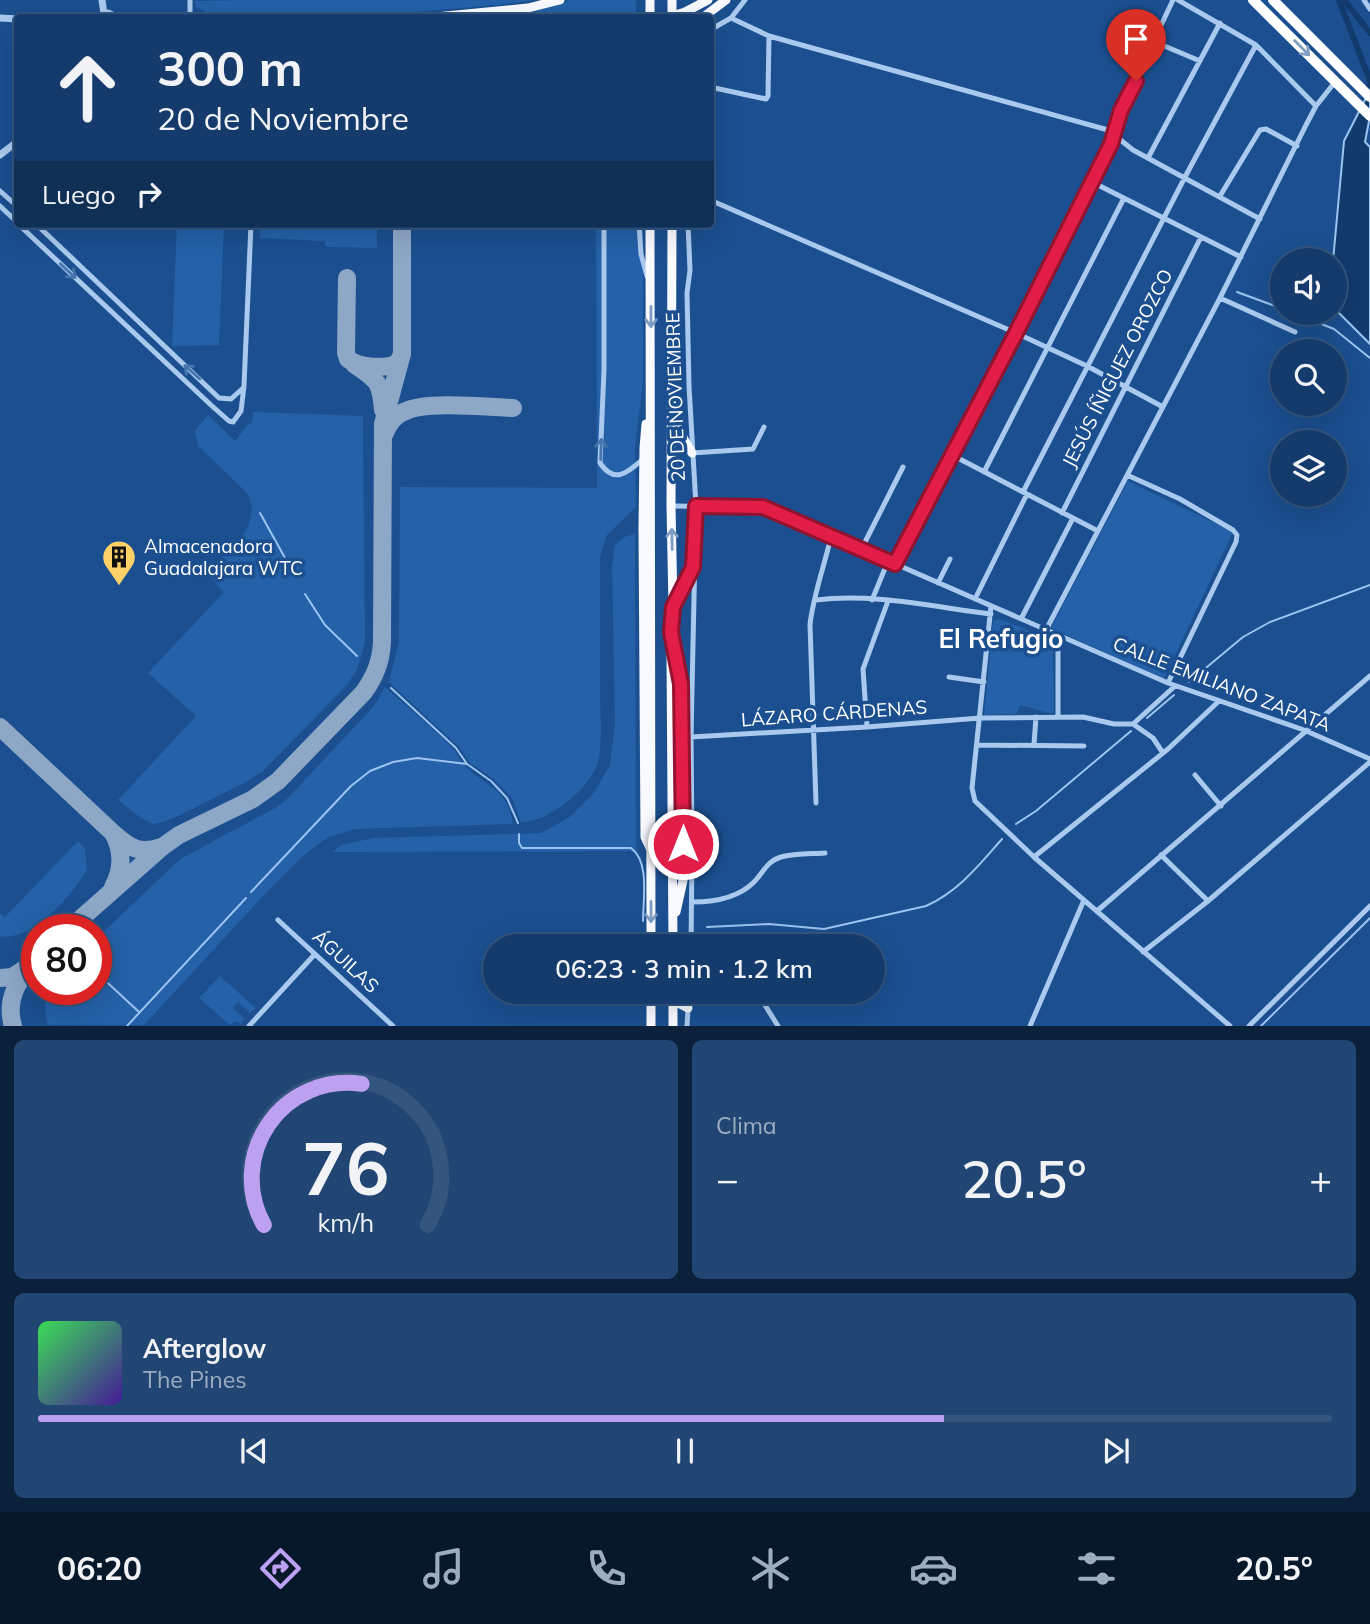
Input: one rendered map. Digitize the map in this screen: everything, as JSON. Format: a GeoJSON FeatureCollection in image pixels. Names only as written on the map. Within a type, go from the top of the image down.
{"type":"FeatureCollection","features":[{"type":"Feature","properties":{"kind":"highway"},"geometry":{"type":"LineString","coordinates":[[466,14],[528,8],[560,0]]}},
{"type":"Feature","properties":{"kind":"highway"},"geometry":{"type":"LineString","coordinates":[[679,14],[708,0]]}},
{"type":"Feature","properties":{"kind":"highway"},"geometry":{"type":"LineString","coordinates":[[707,14],[726,0]]}},
{"type":"Feature","properties":{"kind":"highway"},"geometry":{"type":"LineString","coordinates":[[1253,0],[1370,116]]}},
{"type":"Feature","properties":{"kind":"highway"},"geometry":{"type":"LineString","coordinates":[[1273,0],[1370,97]]}},
{"type":"Feature","properties":{"kind":"highway"},"geometry":{"type":"LineString","coordinates":[[650,228],[651,934]]}},
{"type":"Feature","properties":{"kind":"highway"},"geometry":{"type":"LineString","coordinates":[[672,228],[673,607]]}},
{"type":"Feature","properties":{"kind":"highway"},"geometry":{"type":"LineString","coordinates":[[651,383],[643,459],[643,792],[647,845],[652,852],[664,857],[675,854],[683,844],[681,684],[671,632]]}},
{"type":"Feature","properties":{"kind":"highway"},"geometry":{"type":"LineString","coordinates":[[672,397],[678,429],[692,453]]}},
{"type":"Feature","properties":{"kind":"highway"},"geometry":{"type":"LineString","coordinates":[[673,607],[693,567]]}},
{"type":"Feature","properties":{"kind":"highway"},"geometry":{"type":"LineString","coordinates":[[671,632],[672,934]]}},
{"type":"Feature","properties":{"kind":"highway"},"geometry":{"type":"LineString","coordinates":[[672,927],[692,840]]}},
{"type":"Feature","properties":{"kind":"highway"},"geometry":{"type":"LineString","coordinates":[[651,1004],[651,1026]]}},
{"type":"Feature","properties":{"kind":"highway"},"geometry":{"type":"LineString","coordinates":[[673,1004],[673,1026]]}},
{"type":"Feature","properties":{"kind":"main road"},"geometry":{"type":"LineString","coordinates":[[671,632],[673,607]]}},
{"type":"Feature","properties":{"kind":"main road"},"geometry":{"type":"LineString","coordinates":[[682,1004],[688,1009]]}},
{"type":"Feature","properties":{"kind":"street"},"geometry":{"type":"LineString","coordinates":[[714,28],[731,18],[745,0]]}},
{"type":"Feature","properties":{"kind":"street"},"geometry":{"type":"LineString","coordinates":[[895,564],[1016,333],[1115,134],[1121,110],[1175,0],[1256,45],[1316,106]]}},
{"type":"Feature","properties":{"kind":"street"},"geometry":{"type":"LineString","coordinates":[[1364,0],[1370,9]]}},
{"type":"Feature","properties":{"kind":"street"},"geometry":{"type":"LineString","coordinates":[[731,18],[769,36],[1108,130],[1148,158],[1259,219]]}},
{"type":"Feature","properties":{"kind":"street"},"geometry":{"type":"LineString","coordinates":[[1148,158],[1220,23]]}},
{"type":"Feature","properties":{"kind":"street"},"geometry":{"type":"LineString","coordinates":[[714,89],[766,99],[769,36]]}},
{"type":"Feature","properties":{"kind":"street"},"geometry":{"type":"LineString","coordinates":[[1155,42],[1199,61]]}},
{"type":"Feature","properties":{"kind":"street"},"geometry":{"type":"LineString","coordinates":[[975,599],[1087,366],[1256,45]]}},
{"type":"Feature","properties":{"kind":"street"},"geometry":{"type":"LineString","coordinates":[[1046,630],[1220,298],[1316,106],[1335,82]]}},
{"type":"Feature","properties":{"kind":"street"},"geometry":{"type":"LineString","coordinates":[[1220,196],[1260,130],[1266,130],[1297,146]]}},
{"type":"Feature","properties":{"kind":"street"},"geometry":{"type":"LineString","coordinates":[[0,155],[14,144]]}},
{"type":"Feature","properties":{"kind":"street"},"geometry":{"type":"LineString","coordinates":[[1090,181],[1241,257]]}},
{"type":"Feature","properties":{"kind":"street"},"geometry":{"type":"LineString","coordinates":[[0,191],[14,203]]}},
{"type":"Feature","properties":{"kind":"street"},"geometry":{"type":"LineString","coordinates":[[984,472],[1124,198]]}},
{"type":"Feature","properties":{"kind":"street"},"geometry":{"type":"LineString","coordinates":[[714,202],[1016,333],[1087,366],[1163,407]]}},
{"type":"Feature","properties":{"kind":"street"},"geometry":{"type":"LineString","coordinates":[[0,206],[14,220]]}},
{"type":"Feature","properties":{"kind":"street"},"geometry":{"type":"LineString","coordinates":[[22,228],[229,421],[236,421],[241,411],[244,386],[251,228]]}},
{"type":"Feature","properties":{"kind":"street"},"geometry":{"type":"LineString","coordinates":[[40,228],[219,398],[237,396],[244,386]]}},
{"type":"Feature","properties":{"kind":"street"},"geometry":{"type":"LineString","coordinates":[[604,228],[604,370],[600,463],[606,472],[616,476],[628,473],[643,459]]}},
{"type":"Feature","properties":{"kind":"street"},"geometry":{"type":"LineString","coordinates":[[639,228],[641,254],[651,283]]}},
{"type":"Feature","properties":{"kind":"street","name":"20 DE NOVIEMBRE"},"geometry":{"type":"LineString","coordinates":[[688,228],[690,270],[687,293],[696,506],[691,737],[692,934]]}},
{"type":"Feature","properties":{"kind":"street","name":"JESÚS ÍÑIGUEZ OROZCO"},"geometry":{"type":"LineString","coordinates":[[1062,513],[1201,237]]}},
{"type":"Feature","properties":{"kind":"street"},"geometry":{"type":"LineString","coordinates":[[1220,298],[1295,332]]}},
{"type":"Feature","properties":{"kind":"street"},"geometry":{"type":"LineString","coordinates":[[692,453],[753,449],[764,427]]}},
{"type":"Feature","properties":{"kind":"street"},"geometry":{"type":"LineString","coordinates":[[951,455],[1098,531]]}},
{"type":"Feature","properties":{"kind":"street"},"geometry":{"type":"LineString","coordinates":[[861,550],[903,467]]}},
{"type":"Feature","properties":{"kind":"street"},"geometry":{"type":"LineString","coordinates":[[1127,475],[1180,499],[1237,535],[1172,684],[1133,724],[1153,738],[1163,754]]}},
{"type":"Feature","properties":{"kind":"street","name":"CALLE EMILIANO ZAPATA"},"geometry":{"type":"LineString","coordinates":[[671,506],[763,507],[1172,684],[1304,730],[1370,761]]}},
{"type":"Feature","properties":{"kind":"street"},"geometry":{"type":"LineString","coordinates":[[1021,619],[1073,518]]}},
{"type":"Feature","properties":{"kind":"street"},"geometry":{"type":"LineString","coordinates":[[816,803],[811,611],[831,537]]}},
{"type":"Feature","properties":{"kind":"street"},"geometry":{"type":"LineString","coordinates":[[938,583],[950,559]]}},
{"type":"Feature","properties":{"kind":"street"},"geometry":{"type":"LineString","coordinates":[[872,600],[888,561]]}},
{"type":"Feature","properties":{"kind":"street"},"geometry":{"type":"LineString","coordinates":[[816,600],[834,598],[888,601],[991,614]]}},
{"type":"Feature","properties":{"kind":"street"},"geometry":{"type":"LineString","coordinates":[[867,727],[863,669],[888,601]]}},
{"type":"Feature","properties":{"kind":"street"},"geometry":{"type":"LineString","coordinates":[[991,606],[972,788],[975,801],[1034,857],[1230,1026]]}},
{"type":"Feature","properties":{"kind":"street"},"geometry":{"type":"LineString","coordinates":[[1058,635],[1058,717]]}},
{"type":"Feature","properties":{"kind":"street"},"geometry":{"type":"LineString","coordinates":[[1097,911],[1221,806],[1304,730],[1370,676]]}},
{"type":"Feature","properties":{"kind":"street"},"geometry":{"type":"LineString","coordinates":[[949,677],[984,681]]}},
{"type":"Feature","properties":{"kind":"street"},"geometry":{"type":"LineString","coordinates":[[1034,857],[1163,754],[1219,701]]}},
{"type":"Feature","properties":{"kind":"street"},"geometry":{"type":"LineString","coordinates":[[1034,744],[1036,717]]}},
{"type":"Feature","properties":{"kind":"street","name":"LÁZARO CÁRDENAS"},"geometry":{"type":"LineString","coordinates":[[691,737],[980,718],[1083,717],[1114,724],[1133,724]]}},
{"type":"Feature","properties":{"kind":"street"},"geometry":{"type":"LineString","coordinates":[[977,745],[1084,746]]}},
{"type":"Feature","properties":{"kind":"street"},"geometry":{"type":"LineString","coordinates":[[1143,952],[1208,901],[1370,761]]}},
{"type":"Feature","properties":{"kind":"street"},"geometry":{"type":"LineString","coordinates":[[1195,775],[1221,806]]}},
{"type":"Feature","properties":{"kind":"street"},"geometry":{"type":"LineString","coordinates":[[693,902],[709,902],[734,895],[754,883],[765,866],[780,857],[825,853]]}},
{"type":"Feature","properties":{"kind":"street"},"geometry":{"type":"LineString","coordinates":[[1161,855],[1208,901]]}},
{"type":"Feature","properties":{"kind":"street"},"geometry":{"type":"LineString","coordinates":[[1030,1026],[1084,900]]}},
{"type":"Feature","properties":{"kind":"street"},"geometry":{"type":"LineString","coordinates":[[1249,1026],[1370,906]]}},
{"type":"Feature","properties":{"kind":"street","name":"ÁGUILAS"},"geometry":{"type":"LineString","coordinates":[[278,920],[393,1026]]}},
{"type":"Feature","properties":{"kind":"street"},"geometry":{"type":"LineString","coordinates":[[248,1026],[315,954]]}},
{"type":"Feature","properties":{"kind":"street"},"geometry":{"type":"LineString","coordinates":[[687,1026],[688,1004]]}},
{"type":"Feature","properties":{"kind":"street"},"geometry":{"type":"LineString","coordinates":[[764,1004],[778,1026]]}},
{"type":"Feature","properties":{"kind":"shaded area"},"geometry":{"type":"Polygon","coordinates":[[[535,0],[390,14],[206,12],[196,7],[195,1],[535,0]]]}},
{"type":"Feature","properties":{"kind":"shaded area"},"geometry":{"type":"Polygon","coordinates":[[[570,0],[636,0],[636,14],[507,14],[556,6],[570,0]]]}},
{"type":"Feature","properties":{"kind":"shaded area"},"geometry":{"type":"Polygon","coordinates":[[[1370,90],[1370,116],[1365,142],[1370,147],[1370,344],[1347,321],[1347,248],[1334,248],[1344,141],[1370,90]]]}},
{"type":"Feature","properties":{"kind":"shaded area"},"geometry":{"type":"Polygon","coordinates":[[[177,228],[224,228],[219,345],[172,346],[177,228]]]}},
{"type":"Feature","properties":{"kind":"shaded area"},"geometry":{"type":"Polygon","coordinates":[[[261,228],[377,228],[377,248],[330,247],[325,246],[325,241],[260,238],[261,228]]]}},
{"type":"Feature","properties":{"kind":"shaded area"},"geometry":{"type":"Polygon","coordinates":[[[596,228],[643,228],[643,382],[635,448],[636,507],[606,536],[600,558],[600,754],[594,772],[578,793],[543,817],[521,822],[512,798],[494,779],[470,763],[459,747],[389,682],[399,642],[400,487],[597,488],[596,228]]]}},
{"type":"Feature","properties":{"kind":"shaded area"},"geometry":{"type":"Polygon","coordinates":[[[253,412],[363,416],[365,643],[357,670],[347,685],[263,771],[180,815],[153,824],[118,800],[196,716],[148,673],[224,592],[206,573],[242,536],[251,514],[251,503],[245,491],[198,446],[195,430],[208,415],[235,441],[248,424],[252,423],[253,412]]]}},
{"type":"Feature","properties":{"kind":"shaded area"},"geometry":{"type":"Polygon","coordinates":[[[1128,481],[1233,532],[1164,679],[1051,628],[1128,481]]]}},
{"type":"Feature","properties":{"kind":"shaded area"},"geometry":{"type":"Polygon","coordinates":[[[635,534],[636,851],[333,852],[341,845],[373,838],[541,833],[570,817],[593,794],[610,765],[615,723],[612,568],[615,545],[624,537],[635,534]]]}},
{"type":"Feature","properties":{"kind":"shaded area"},"geometry":{"type":"Polygon","coordinates":[[[1000,619],[1053,640],[1054,713],[1020,706],[1016,714],[984,715],[993,621],[1000,619]]]}},
{"type":"Feature","properties":{"kind":"shaded area"},"geometry":{"type":"Polygon","coordinates":[[[385,687],[429,725],[454,750],[467,768],[502,796],[513,824],[355,829],[327,838],[305,854],[265,894],[144,1025],[48,1025],[45,1005],[112,1005],[112,924],[180,859],[277,807],[288,798],[374,706],[385,687]]]}},
{"type":"Feature","properties":{"kind":"shaded area"},"geometry":{"type":"Polygon","coordinates":[[[78,841],[85,849],[87,870],[51,914],[21,914],[21,933],[0,936],[0,913],[5,917],[78,841]]]}},
{"type":"Feature","properties":{"kind":"shaded area"},"geometry":{"type":"Polygon","coordinates":[[[220,976],[256,1008],[250,1013],[238,1002],[233,1008],[245,1019],[240,1024],[237,1021],[230,1025],[199,998],[220,976]]]}},
{"type":"Feature","properties":{"kind":"waterway"},"geometry":{"type":"LineString","coordinates":[[1339,0],[1370,81],[1368,94]]}},
{"type":"Feature","properties":{"kind":"waterway"},"geometry":{"type":"LineString","coordinates":[[1344,0],[1370,33]]}},
{"type":"Feature","properties":{"kind":"waterway"},"geometry":{"type":"LineString","coordinates":[[1237,292],[1270,304]]}},
{"type":"Feature","properties":{"kind":"waterway"},"geometry":{"type":"LineString","coordinates":[[1324,325],[1334,329],[1370,358]]}},
{"type":"Feature","properties":{"kind":"waterway"},"geometry":{"type":"LineString","coordinates":[[260,513],[294,574]]}},
{"type":"Feature","properties":{"kind":"waterway"},"geometry":{"type":"LineString","coordinates":[[1189,682],[1243,637],[1270,622],[1370,585]]}},
{"type":"Feature","properties":{"kind":"waterway"},"geometry":{"type":"LineString","coordinates":[[305,594],[325,625],[357,656]]}},
{"type":"Feature","properties":{"kind":"waterway"},"geometry":{"type":"LineString","coordinates":[[391,688],[456,748],[467,764],[491,781],[507,798],[518,823]]}},
{"type":"Feature","properties":{"kind":"waterway"},"geometry":{"type":"LineString","coordinates":[[1147,718],[1174,695]]}},
{"type":"Feature","properties":{"kind":"waterway"},"geometry":{"type":"LineString","coordinates":[[1016,824],[1036,811],[1131,731]]}},
{"type":"Feature","properties":{"kind":"waterway"},"geometry":{"type":"LineString","coordinates":[[251,892],[351,786],[370,771],[393,762],[417,758],[467,764]]}},
{"type":"Feature","properties":{"kind":"waterway"},"geometry":{"type":"LineString","coordinates":[[519,834],[522,848],[631,848],[637,854],[643,871],[643,921]]}},
{"type":"Feature","properties":{"kind":"waterway"},"geometry":{"type":"LineString","coordinates":[[707,927],[769,924],[824,929],[926,906],[949,893],[977,868],[1002,839]]}},
{"type":"Feature","properties":{"kind":"waterway"},"geometry":{"type":"LineString","coordinates":[[127,1026],[246,898]]}},
{"type":"Feature","properties":{"kind":"waterway"},"geometry":{"type":"LineString","coordinates":[[1261,1026],[1370,918]]}},
{"type":"Feature","properties":{"kind":"waterway"},"geometry":{"type":"LineString","coordinates":[[112,987],[139,1012]]}},
{"type":"Feature","properties":{"kind":"taxiway"},"geometry":{"type":"LineString","coordinates":[[86,914],[179,835],[253,799],[278,781],[364,692],[374,674],[382,642],[383,424],[402,354],[402,228]]}},
{"type":"Feature","properties":{"kind":"taxiway"},"geometry":{"type":"LineString","coordinates":[[347,278],[348,359],[365,366],[387,366],[398,363],[402,354]]}},
{"type":"Feature","properties":{"kind":"taxiway"},"geometry":{"type":"LineString","coordinates":[[354,364],[376,382],[381,393],[383,410]]}},
{"type":"Feature","properties":{"kind":"taxiway"},"geometry":{"type":"LineString","coordinates":[[384,435],[395,417],[416,408],[458,405],[513,408]]}},
{"type":"Feature","properties":{"kind":"taxiway"},"geometry":{"type":"LineString","coordinates":[[0,727],[113,833]]}},
{"type":"Feature","properties":{"kind":"taxiway"},"geometry":{"type":"LineString","coordinates":[[113,887],[119,874],[120,860],[119,846],[113,833],[140,850],[161,847]]}},
{"type":"Feature","properties":{"kind":"taxiway"},"geometry":{"type":"LineString","coordinates":[[0,978],[12,977],[21,971]]}},
{"type":"Feature","properties":{"kind":"taxiway"},"geometry":{"type":"LineString","coordinates":[[13,1026],[12,999],[21,979]]}},
{"type":"Feature","properties":{"kind":"place","name":"Almacenadora Guadalajara WTC"},"geometry":{"type":"Point","coordinates":[119,587]}},
{"type":"Feature","properties":{"kind":"district","name":"El Refugio"},"geometry":{"type":"Point","coordinates":[1001,638]}},
{"type":"Feature","properties":{"kind":"route"},"geometry":{"type":"LineString","coordinates":[[683,844],[681,684],[671,632],[673,607],[693,567],[696,506],[763,507],[895,564],[1111,144],[1121,110],[1136,81]]}}]}
